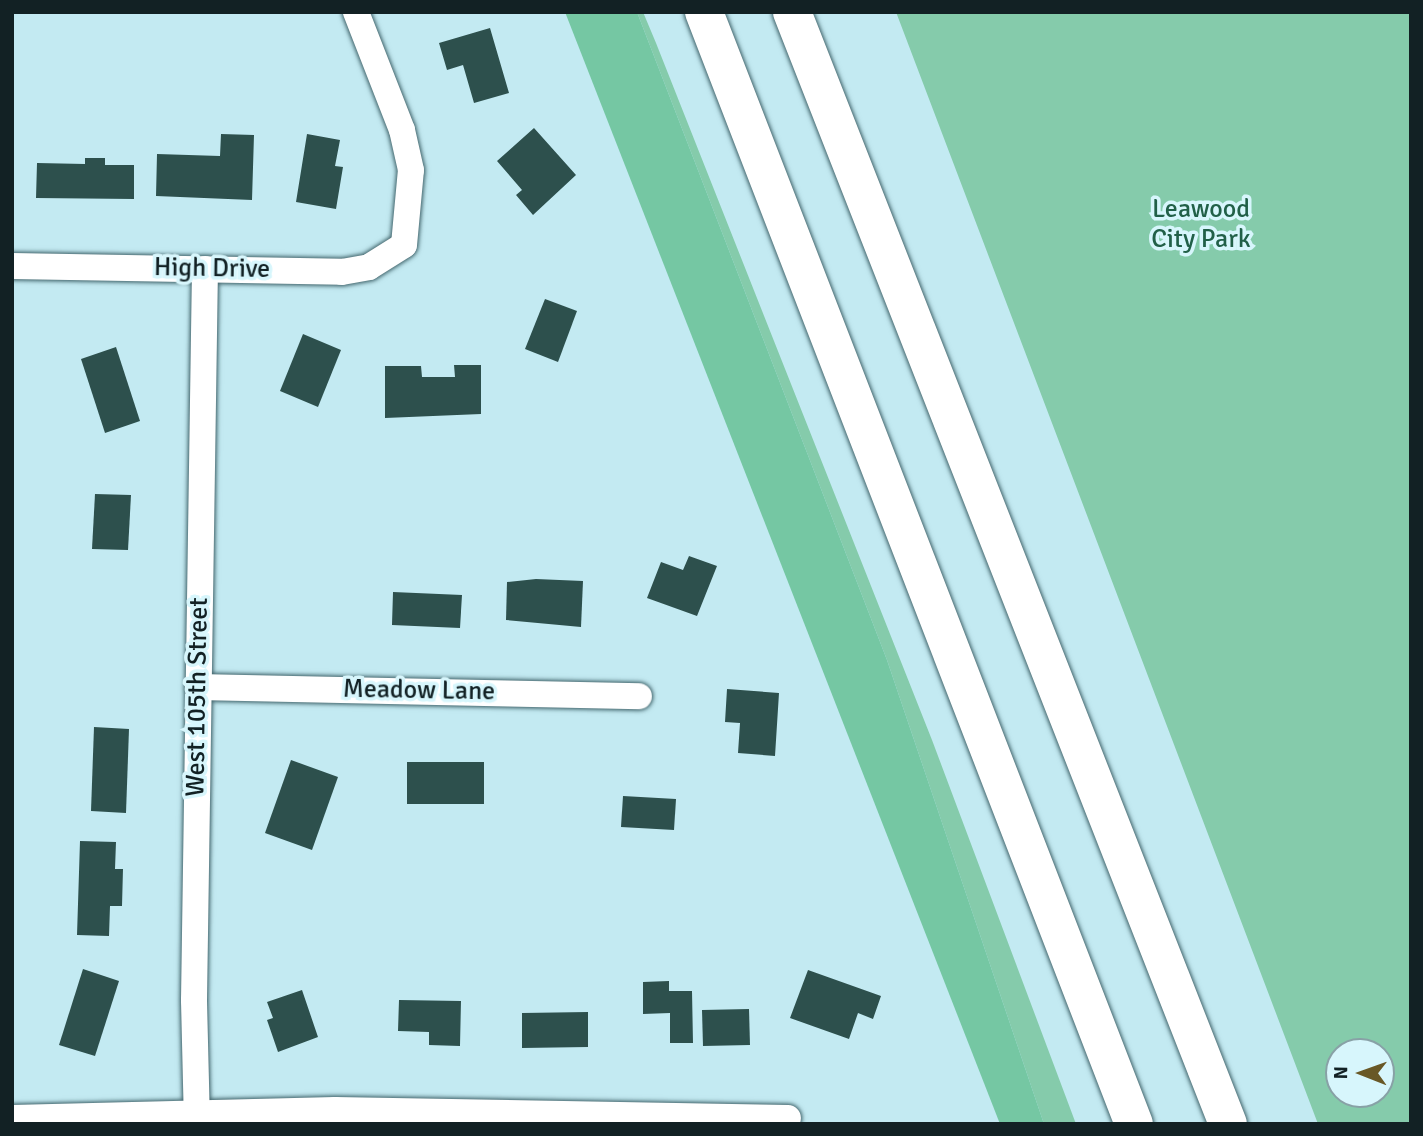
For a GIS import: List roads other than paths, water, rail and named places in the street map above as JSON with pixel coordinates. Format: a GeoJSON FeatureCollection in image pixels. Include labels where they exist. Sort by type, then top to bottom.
{"type":"FeatureCollection","features":[{"type":"Feature","properties":{"kind":"highway"},"geometry":{"type":"LineString","coordinates":[[704,12],[1134,1124]]}},
{"type":"Feature","properties":{"kind":"highway"},"geometry":{"type":"LineString","coordinates":[[792,12],[1228,1124]]}},
{"type":"Feature","properties":{"kind":"street","name":"High Drive"},"geometry":{"type":"LineString","coordinates":[[12,266],[342,272],[369,267],[404,245],[411,170],[401,130],[356,12]]}},
{"type":"Feature","properties":{"kind":"street","name":"West 105th Street"},"geometry":{"type":"LineString","coordinates":[[196,1117],[198,687],[205,270]]}},
{"type":"Feature","properties":{"kind":"street","name":"Meadow Lane"},"geometry":{"type":"LineString","coordinates":[[198,687],[639,696]]}},
{"type":"Feature","properties":{"kind":"street"},"geometry":{"type":"LineString","coordinates":[[12,1118],[788,1118]]}},
{"type":"Feature","properties":{"kind":"park label","name":"Leawood City Park"},"geometry":{"type":"Point","coordinates":[1201,225]}}]}
